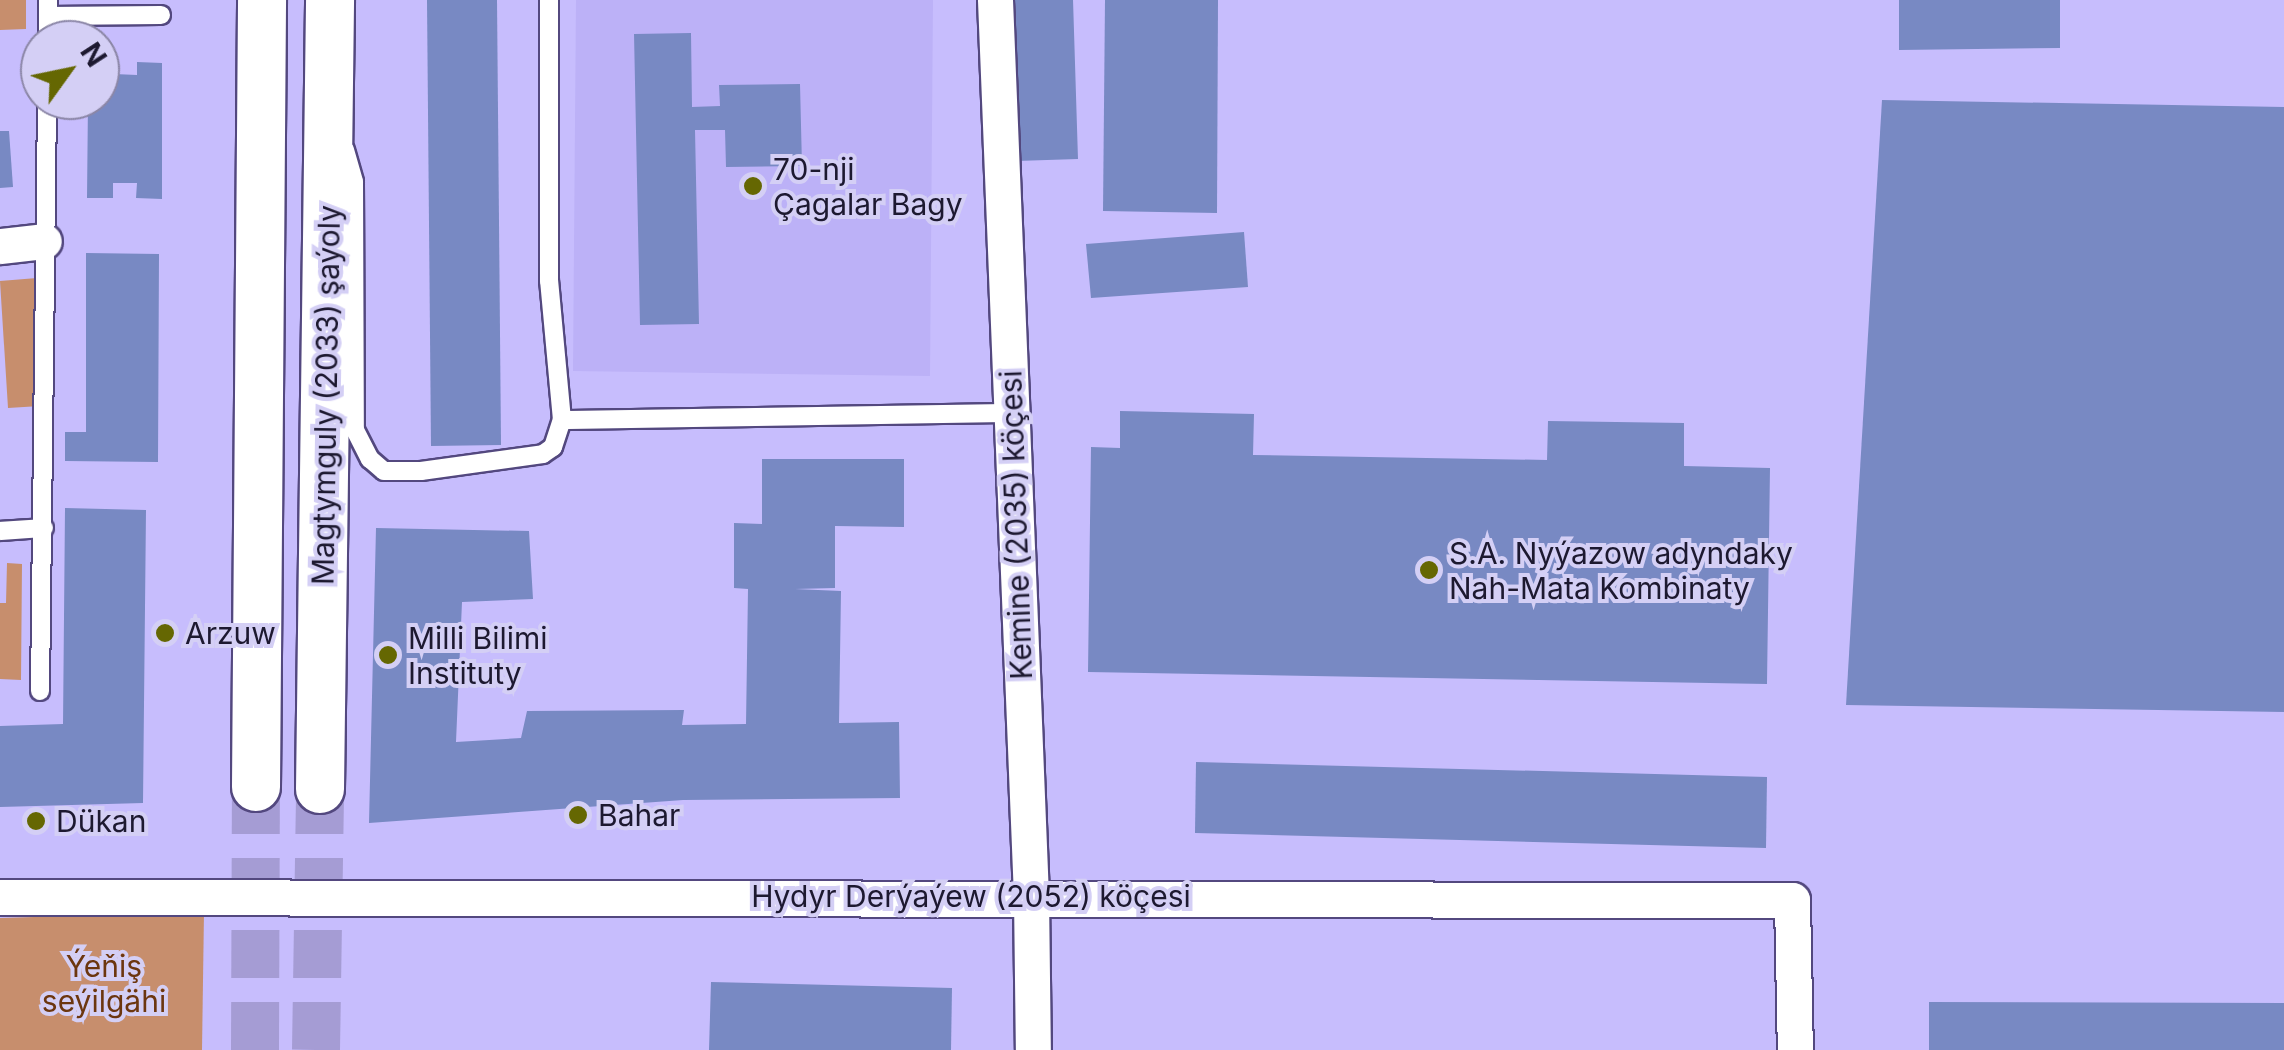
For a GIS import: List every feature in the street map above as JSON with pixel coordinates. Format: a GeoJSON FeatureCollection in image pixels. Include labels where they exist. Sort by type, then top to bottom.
{"type":"FeatureCollection","features":[{"type":"Feature","properties":{"kind":"main road"},"geometry":{"type":"LineString","coordinates":[[256,787],[262,0]]}},
{"type":"Feature","properties":{"kind":"main road","name":"Magtymguly (2033) şaýoly"},"geometry":{"type":"LineString","coordinates":[[320,790],[330,0]]}},
{"type":"Feature","properties":{"kind":"street","name":"Kemine (2035) köçesi"},"geometry":{"type":"LineString","coordinates":[[995,0],[1031,896],[1033,1050]]}},
{"type":"Feature","properties":{"kind":"street"},"geometry":{"type":"LineString","coordinates":[[0,246],[44,241]]}},
{"type":"Feature","properties":{"kind":"street","name":"Hydyr Derýaýew (2052) köçesi"},"geometry":{"type":"LineString","coordinates":[[0,897],[1792,900],[1796,1050]]}},
{"type":"Feature","properties":{"kind":"lane"},"geometry":{"type":"LineString","coordinates":[[330,135],[350,157],[354,182],[355,430],[370,459],[384,471],[422,471],[543,454],[553,448],[562,420],[549,281],[549,0]]}},
{"type":"Feature","properties":{"kind":"lane"},"geometry":{"type":"LineString","coordinates":[[48,8],[162,16]]}},
{"type":"Feature","properties":{"kind":"lane"},"geometry":{"type":"LineString","coordinates":[[40,691],[47,120]]}},
{"type":"Feature","properties":{"kind":"lane"},"geometry":{"type":"LineString","coordinates":[[562,420],[1012,413]]}},
{"type":"Feature","properties":{"kind":"lane"},"geometry":{"type":"LineString","coordinates":[[0,531],[44,528]]}},
{"type":"Feature","properties":{"kind":"shaded area","name":"70-nji Çagalar Bagy"},"geometry":{"type":"Polygon","coordinates":[[[576,0],[933,0],[930,376],[573,371],[576,0]]]}},
{"type":"Feature","properties":{"kind":"green space"},"geometry":{"type":"Polygon","coordinates":[[[0,0],[26,0],[26,20],[20,20],[20,29],[0,30],[0,0]]]}},
{"type":"Feature","properties":{"kind":"green space"},"geometry":{"type":"Polygon","coordinates":[[[37,278],[40,406],[8,408],[0,281],[37,278]]]}},
{"type":"Feature","properties":{"kind":"green space"},"geometry":{"type":"Polygon","coordinates":[[[7,563],[22,564],[21,680],[0,679],[0,603],[6,603],[7,563]]]}},
{"type":"Feature","properties":{"kind":"green space","name":"Ýeňiş seýilgähi"},"geometry":{"type":"Polygon","coordinates":[[[204,912],[202,1050],[0,1050],[0,918],[204,912]]]}},
{"type":"Feature","properties":{"kind":"building"},"geometry":{"type":"Polygon","coordinates":[[[427,0],[497,0],[501,445],[431,446],[427,0]]]}},
{"type":"Feature","properties":{"kind":"building"},"geometry":{"type":"Polygon","coordinates":[[[1010,0],[1073,0],[1078,159],[1016,161],[1010,0]]]}},
{"type":"Feature","properties":{"kind":"building"},"geometry":{"type":"Polygon","coordinates":[[[1105,0],[1218,0],[1217,213],[1103,211],[1105,0]]]}},
{"type":"Feature","properties":{"kind":"building"},"geometry":{"type":"Polygon","coordinates":[[[1899,0],[2060,0],[2060,48],[1899,50],[1899,0]]]}},
{"type":"Feature","properties":{"kind":"building"},"geometry":{"type":"Polygon","coordinates":[[[691,33],[692,107],[720,106],[719,85],[800,84],[802,166],[726,167],[725,130],[695,130],[699,324],[640,325],[634,34],[691,33]]]}},
{"type":"Feature","properties":{"kind":"building"},"geometry":{"type":"Polygon","coordinates":[[[137,62],[162,63],[162,199],[136,198],[137,183],[113,183],[113,198],[87,198],[88,120],[120,120],[120,74],[137,75],[137,62]]]}},
{"type":"Feature","properties":{"kind":"building"},"geometry":{"type":"Polygon","coordinates":[[[1882,100],[2284,107],[2284,712],[1846,705],[1882,100]]]}},
{"type":"Feature","properties":{"kind":"building"},"geometry":{"type":"Polygon","coordinates":[[[0,131],[9,131],[13,187],[0,188],[0,131]]]}},
{"type":"Feature","properties":{"kind":"building"},"geometry":{"type":"Polygon","coordinates":[[[1244,232],[1248,287],[1091,298],[1086,244],[1244,232]]]}},
{"type":"Feature","properties":{"kind":"building"},"geometry":{"type":"Polygon","coordinates":[[[86,253],[159,254],[158,462],[65,461],[65,432],[86,432],[86,253]]]}},
{"type":"Feature","properties":{"kind":"building","name":"S.A. Nyýazow adyndaky Nah-Mata Kombinaty"},"geometry":{"type":"Polygon","coordinates":[[[1120,411],[1254,414],[1253,455],[1547,460],[1548,421],[1684,423],[1684,466],[1770,468],[1767,684],[1088,672],[1091,447],[1120,448],[1120,411]]]}},
{"type":"Feature","properties":{"kind":"building"},"geometry":{"type":"Polygon","coordinates":[[[762,459],[904,459],[904,527],[835,526],[835,588],[795,589],[841,591],[839,723],[899,722],[900,798],[683,800],[369,823],[376,528],[529,531],[533,599],[462,602],[456,742],[521,738],[527,711],[684,710],[682,725],[746,724],[748,589],[734,588],[734,523],[762,524],[762,459]]]}},
{"type":"Feature","properties":{"kind":"building"},"geometry":{"type":"Polygon","coordinates":[[[65,508],[146,510],[143,803],[0,807],[0,726],[63,724],[65,508]]]}},
{"type":"Feature","properties":{"kind":"building"},"geometry":{"type":"Polygon","coordinates":[[[1196,762],[1767,777],[1766,848],[1195,833],[1196,762]]]}},
{"type":"Feature","properties":{"kind":"building"},"geometry":{"type":"Polygon","coordinates":[[[711,982],[952,988],[951,1050],[709,1050],[711,982]]]}},
{"type":"Feature","properties":{"kind":"building"},"geometry":{"type":"Polygon","coordinates":[[[1929,1002],[2284,1003],[2284,1050],[1929,1050],[1929,1002]]]}},
{"type":"Feature","properties":{"kind":"tunnel"},"geometry":{"type":"LineString","coordinates":[[255,1050],[256,787]]}},
{"type":"Feature","properties":{"kind":"tunnel"},"geometry":{"type":"LineString","coordinates":[[316,1050],[320,789]]}},
{"type":"Feature","properties":{"kind":"place","name":"70-nji Çagalar Bagy"},"geometry":{"type":"Point","coordinates":[753,186]}},
{"type":"Feature","properties":{"kind":"place","name":"S.A. Nyýazow adyndaky Nah-Mata Kombinaty"},"geometry":{"type":"Point","coordinates":[1429,570]}},
{"type":"Feature","properties":{"kind":"place","name":"Arzuw"},"geometry":{"type":"Point","coordinates":[165,633]}},
{"type":"Feature","properties":{"kind":"place","name":"Milli Bilimi Instituty"},"geometry":{"type":"Point","coordinates":[388,655]}},
{"type":"Feature","properties":{"kind":"place","name":"Bahar"},"geometry":{"type":"Point","coordinates":[578,815]}},
{"type":"Feature","properties":{"kind":"place","name":"Dükan"},"geometry":{"type":"Point","coordinates":[36,821]}}]}
